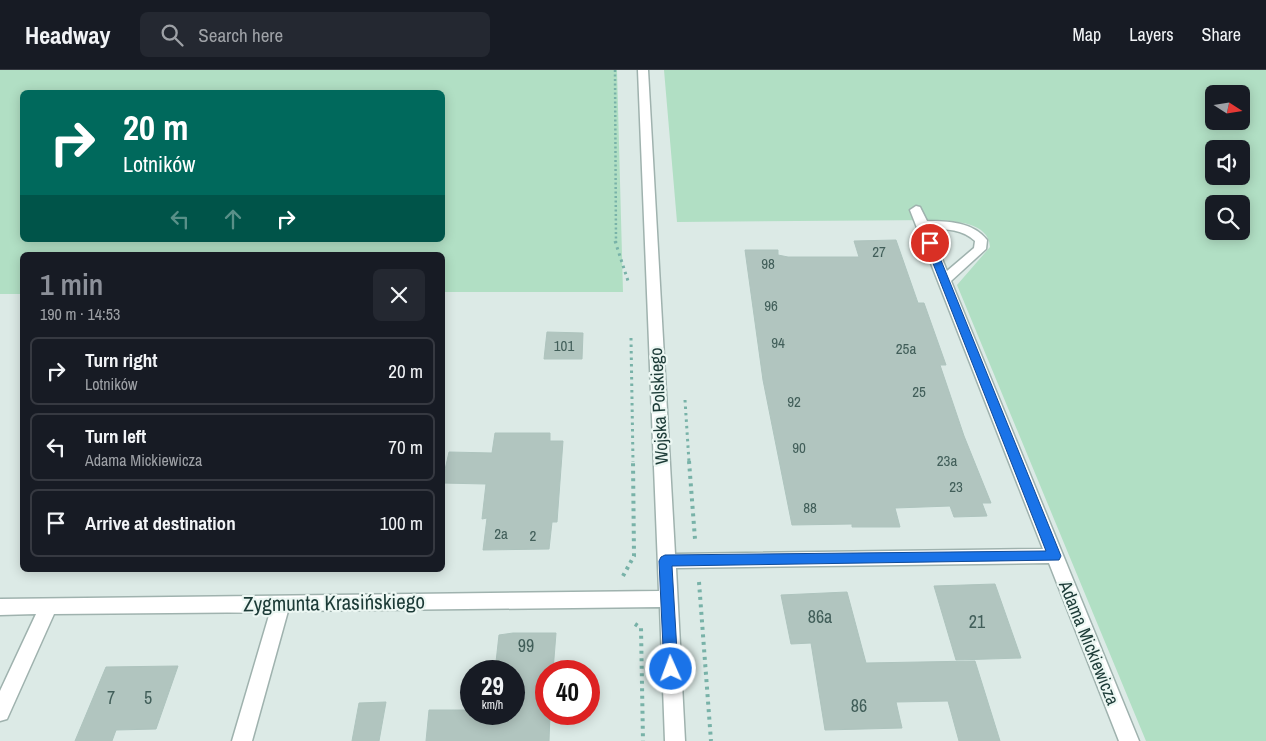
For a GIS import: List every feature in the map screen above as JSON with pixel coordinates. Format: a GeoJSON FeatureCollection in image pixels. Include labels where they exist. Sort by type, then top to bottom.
{"type":"FeatureCollection","features":[{"type":"Feature","properties":{"kind":"street","name":"Wojska Polskiego"},"geometry":{"type":"LineString","coordinates":[[643,70],[674,741]]}},
{"type":"Feature","properties":{"kind":"street","name":"Adama Mickiewicza"},"geometry":{"type":"LineString","coordinates":[[944,280],[980,249],[981,240],[971,231],[919,218],[1129,741]]}},
{"type":"Feature","properties":{"kind":"street"},"geometry":{"type":"LineString","coordinates":[[665,561],[1054,556]]}},
{"type":"Feature","properties":{"kind":"street","name":"Zygmunta Krasińskiego"},"geometry":{"type":"LineString","coordinates":[[0,607],[667,600]]}},
{"type":"Feature","properties":{"kind":"street"},"geometry":{"type":"LineString","coordinates":[[242,741],[281,604]]}},
{"type":"Feature","properties":{"kind":"street"},"geometry":{"type":"LineString","coordinates":[[0,712],[49,606]]}},
{"type":"Feature","properties":{"kind":"path"},"geometry":{"type":"LineString","coordinates":[[615,70],[614,238],[630,286]]}},
{"type":"Feature","properties":{"kind":"path"},"geometry":{"type":"LineString","coordinates":[[620,581],[634,556],[631,336]]}},
{"type":"Feature","properties":{"kind":"path"},"geometry":{"type":"LineString","coordinates":[[627,618],[641,628],[643,741]]}},
{"type":"Feature","properties":{"kind":"green space"},"geometry":{"type":"Polygon","coordinates":[[[0,70],[617,70],[623,292],[445,292],[445,252],[20,252],[20,294],[0,294],[0,70]]]}},
{"type":"Feature","properties":{"kind":"green space"},"geometry":{"type":"Polygon","coordinates":[[[664,70],[1266,70],[1266,741],[1146,741],[957,285],[990,247],[988,239],[984,232],[969,224],[935,220],[677,222],[664,70]]]}},
{"type":"Feature","properties":{"kind":"building"},"geometry":{"type":"Polygon","coordinates":[[[896,240],[918,303],[924,303],[946,365],[940,365],[964,436],[991,503],[982,503],[987,516],[954,517],[950,506],[895,508],[900,527],[852,527],[852,524],[792,525],[763,380],[745,250],[778,250],[778,255],[788,257],[859,257],[854,241],[896,240]]]}},
{"type":"Feature","properties":{"kind":"building"},"geometry":{"type":"Polygon","coordinates":[[[547,332],[583,333],[582,359],[544,359],[547,332]]]}},
{"type":"Feature","properties":{"kind":"building"},"geometry":{"type":"Polygon","coordinates":[[[495,433],[550,433],[550,441],[563,441],[557,522],[552,522],[549,549],[483,550],[487,518],[482,519],[486,484],[445,483],[445,470],[449,452],[492,453],[495,433]]]}},
{"type":"Feature","properties":{"kind":"building"},"geometry":{"type":"Polygon","coordinates":[[[995,584],[1021,658],[956,660],[934,586],[995,584]]]}},
{"type":"Feature","properties":{"kind":"building"},"geometry":{"type":"Polygon","coordinates":[[[847,592],[866,663],[975,661],[1000,741],[959,741],[948,701],[896,702],[902,728],[825,730],[811,643],[791,644],[781,595],[847,592]]]}},
{"type":"Feature","properties":{"kind":"building"},"geometry":{"type":"Polygon","coordinates":[[[513,633],[556,633],[554,660],[535,660],[535,725],[550,725],[549,741],[426,741],[429,710],[460,710],[460,725],[525,725],[525,660],[496,660],[499,635],[513,633]]]}},
{"type":"Feature","properties":{"kind":"building"},"geometry":{"type":"Polygon","coordinates":[[[178,666],[156,729],[116,730],[112,741],[75,741],[106,667],[178,666]]]}},
{"type":"Feature","properties":{"kind":"building"},"geometry":{"type":"Polygon","coordinates":[[[386,702],[379,741],[352,741],[359,703],[386,702]]]}},
{"type":"Feature","properties":{"kind":"route"},"geometry":{"type":"LineString","coordinates":[[671,669],[665,561],[1054,556],[930,243]]}}]}
